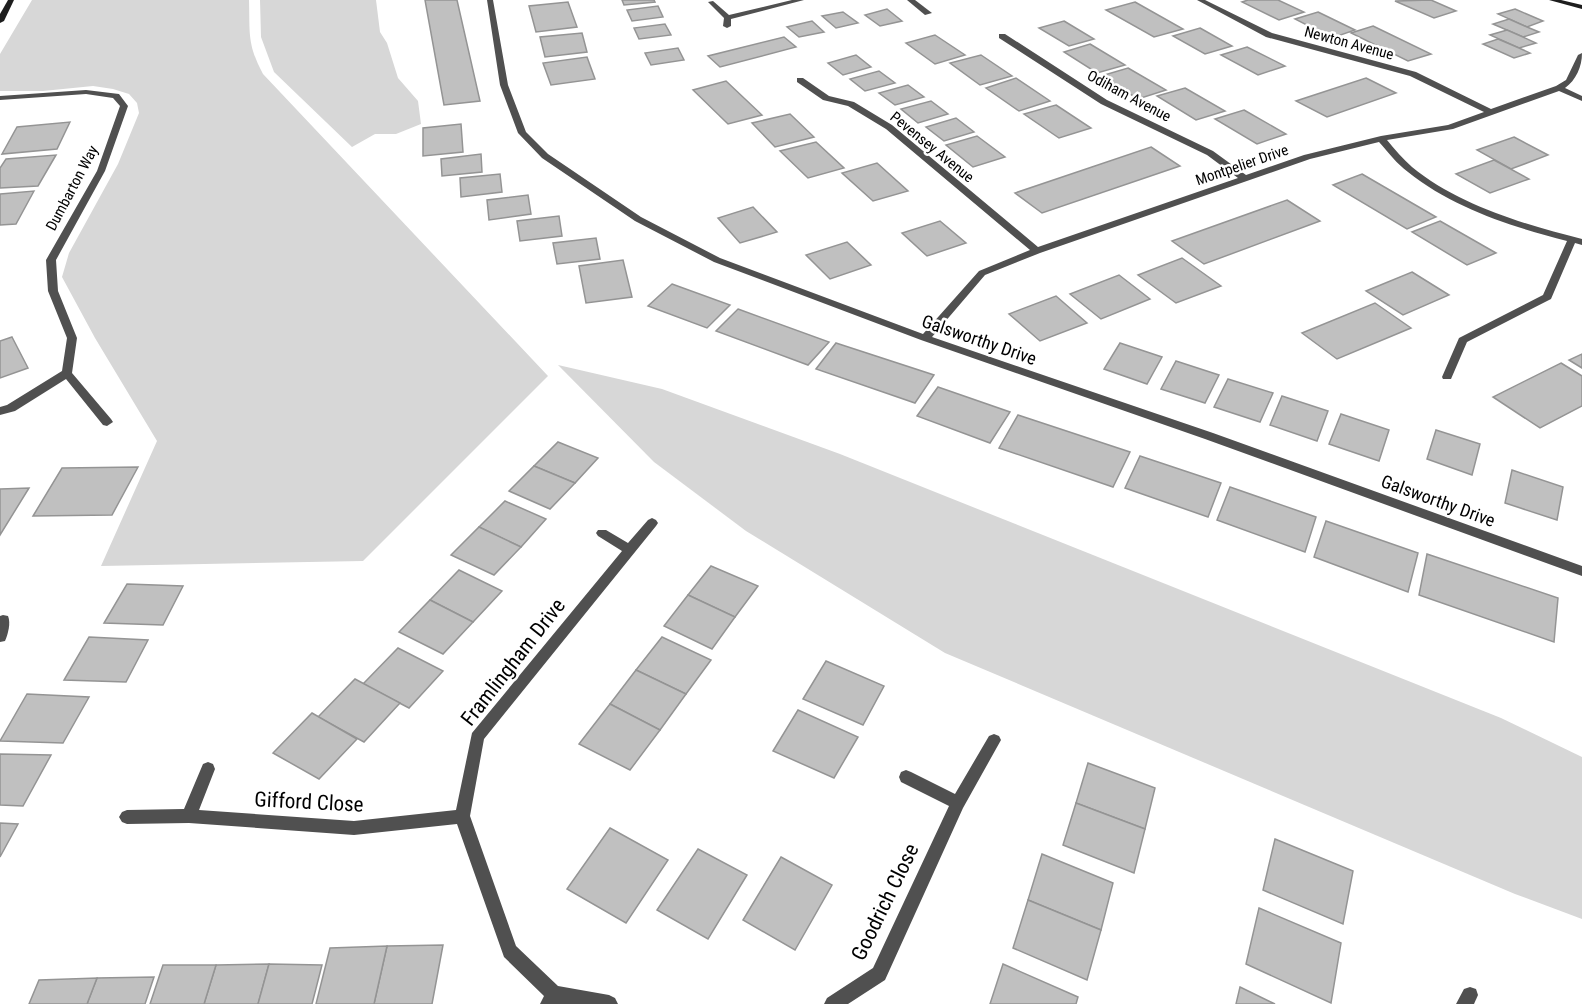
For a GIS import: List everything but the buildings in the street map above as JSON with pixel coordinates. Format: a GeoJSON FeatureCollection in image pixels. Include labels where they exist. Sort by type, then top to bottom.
{"type":"FeatureCollection","features":[{"type":"Feature","properties":{"kind":"street"},"geometry":{"type":"LineString","coordinates":[[0,21],[11,0]]}},
{"type":"Feature","properties":{"kind":"street","name":"Galsworthy Drive"},"geometry":{"type":"LineString","coordinates":[[490,0],[504,85],[522,133],[545,156],[638,219],[717,260],[925,338],[1209,436],[1582,571]]}},
{"type":"Feature","properties":{"kind":"street"},"geometry":{"type":"LineString","coordinates":[[711,2],[728,22],[801,0]]}},
{"type":"Feature","properties":{"kind":"street"},"geometry":{"type":"LineString","coordinates":[[910,0],[927,13]]}},
{"type":"Feature","properties":{"kind":"street","name":"Newton Avenue"},"geometry":{"type":"LineString","coordinates":[[1200,0],[1269,35],[1413,74],[1490,112]]}},
{"type":"Feature","properties":{"kind":"street"},"geometry":{"type":"LineString","coordinates":[[1552,0],[1582,7]]}},
{"type":"Feature","properties":{"kind":"street","name":"Odiham Avenue"},"geometry":{"type":"LineString","coordinates":[[1002,36],[1104,102],[1210,153],[1244,178]]}},
{"type":"Feature","properties":{"kind":"street"},"geometry":{"type":"LineString","coordinates":[[1582,55],[1569,81],[1559,88],[1582,99]]}},
{"type":"Feature","properties":{"kind":"street","name":"Pevensey Avenue"},"geometry":{"type":"LineString","coordinates":[[800,81],[826,98],[850,104],[889,127],[1037,251]]}},
{"type":"Feature","properties":{"kind":"street","name":"Montpelier Drive"},"geometry":{"type":"LineString","coordinates":[[925,338],[982,273],[1037,251],[1307,157],[1381,139],[1450,127],[1559,88]]}},
{"type":"Feature","properties":{"kind":"street","name":"Dumbarton Way"},"geometry":{"type":"LineString","coordinates":[[0,98],[86,92],[116,96],[124,106],[101,171],[51,260],[53,291],[72,338],[67,373]]}},
{"type":"Feature","properties":{"kind":"street"},"geometry":{"type":"LineString","coordinates":[[1381,139],[1412,171],[1463,202],[1500,219],[1577,241],[1547,297],[1463,340],[1447,377]]}},
{"type":"Feature","properties":{"kind":"street"},"geometry":{"type":"LineString","coordinates":[[0,411],[11,408],[67,373],[106,422]]}},
{"type":"Feature","properties":{"kind":"street","name":"Framlingham Drive"},"geometry":{"type":"LineString","coordinates":[[462,816],[477,737],[652,523]]}},
{"type":"Feature","properties":{"kind":"street"},"geometry":{"type":"LineString","coordinates":[[602,533],[630,550]]}},
{"type":"Feature","properties":{"kind":"street"},"geometry":{"type":"LineString","coordinates":[[0,637],[3,620]]}},
{"type":"Feature","properties":{"kind":"street","name":"Goodrich Close"},"geometry":{"type":"LineString","coordinates":[[833,1004],[879,974],[958,803],[994,740]]}},
{"type":"Feature","properties":{"kind":"street"},"geometry":{"type":"LineString","coordinates":[[189,816],[208,769]]}},
{"type":"Feature","properties":{"kind":"street"},"geometry":{"type":"LineString","coordinates":[[906,777],[958,803]]}},
{"type":"Feature","properties":{"kind":"street","name":"Gifford Close"},"geometry":{"type":"LineString","coordinates":[[127,816],[189,816],[354,828],[462,816]]}},
{"type":"Feature","properties":{"kind":"street"},"geometry":{"type":"LineString","coordinates":[[462,816],[510,951],[551,999],[609,1004]]}},
{"type":"Feature","properties":{"kind":"shaded area"},"geometry":{"type":"Polygon","coordinates":[[[32,0],[249,0],[252,46],[263,74],[548,376],[363,561],[101,566],[157,441],[95,338],[62,277],[69,253],[118,164],[139,113],[137,103],[129,94],[113,89],[93,86],[43,91],[0,91],[0,54],[32,0]]]}},
{"type":"Feature","properties":{"kind":"shaded area"},"geometry":{"type":"Polygon","coordinates":[[[260,0],[376,0],[380,32],[387,43],[398,78],[418,101],[421,124],[396,134],[375,134],[352,147],[274,72],[261,37],[260,0]]]}},
{"type":"Feature","properties":{"kind":"shaded area"},"geometry":{"type":"Polygon","coordinates":[[[558,365],[662,389],[840,454],[1501,718],[1582,757],[1582,919],[1515,894],[945,653],[746,531],[654,462],[558,365]]]}}]}
